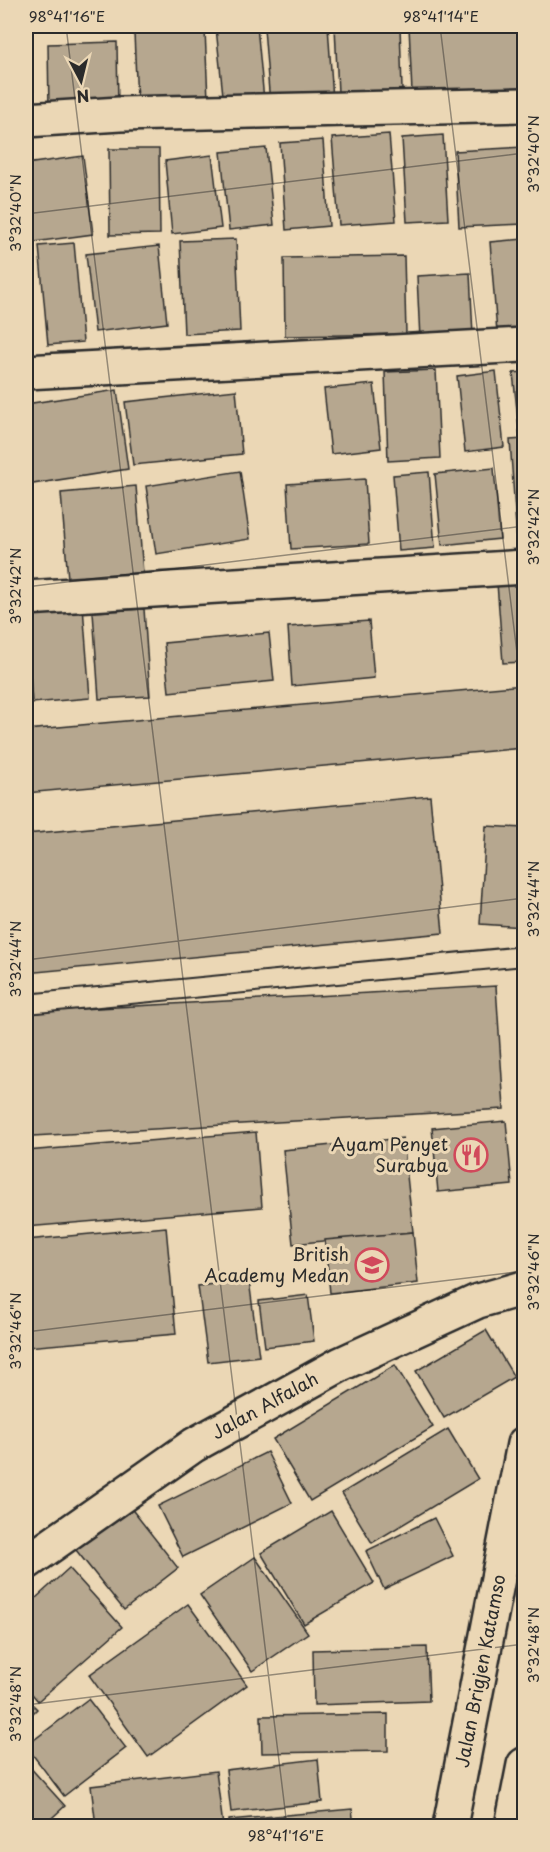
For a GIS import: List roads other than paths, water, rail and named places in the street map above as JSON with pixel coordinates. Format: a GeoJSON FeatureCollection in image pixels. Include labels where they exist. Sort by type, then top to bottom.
{"type":"FeatureCollection","features":[{"type":"Feature","properties":{"kind":"street"},"geometry":{"type":"LineString","coordinates":[[26,120],[120,114],[525,105]]}},
{"type":"Feature","properties":{"kind":"street"},"geometry":{"type":"LineString","coordinates":[[26,372],[525,345]]}},
{"type":"Feature","properties":{"kind":"street"},"geometry":{"type":"LineString","coordinates":[[26,598],[525,567]]}},
{"type":"Feature","properties":{"kind":"street","name":"Jalan Alfalah"},"geometry":{"type":"LineString","coordinates":[[26,1563],[194,1445],[341,1364],[478,1301],[525,1288]]}},
{"type":"Feature","properties":{"kind":"street","name":"Jalan Brigjen Katamso"},"geometry":{"type":"LineString","coordinates":[[450,1827],[525,1444]]}},
{"type":"Feature","properties":{"kind":"street"},"geometry":{"type":"LineString","coordinates":[[513,1826],[525,1765]]}},
{"type":"Feature","properties":{"kind":"lane"},"geometry":{"type":"LineString","coordinates":[[26,1004],[525,956]]}},
{"type":"Feature","properties":{"kind":"place","name":"Ayam Penyet Surabya"},"geometry":{"type":"Point","coordinates":[471,1155]}},
{"type":"Feature","properties":{"kind":"place","name":"British Academy Medan"},"geometry":{"type":"Point","coordinates":[372,1265]}}]}
